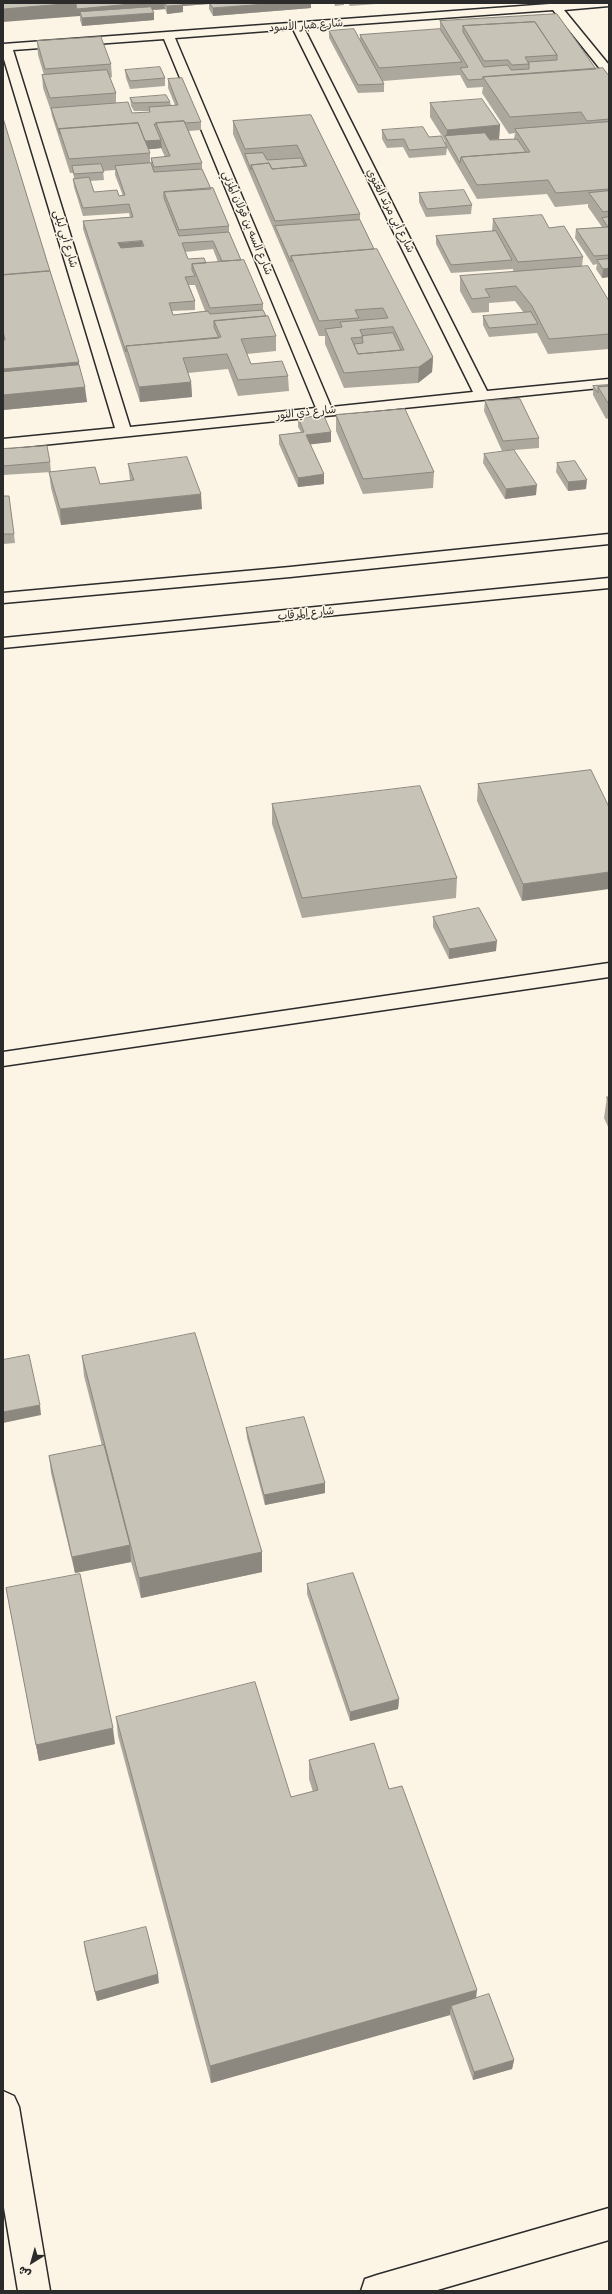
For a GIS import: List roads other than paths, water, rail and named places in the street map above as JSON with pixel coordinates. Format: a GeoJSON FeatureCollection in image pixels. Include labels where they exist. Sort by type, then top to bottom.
{"type":"FeatureCollection","features":[{"type":"Feature","properties":{"kind":"street","name":"شارع هبار الأسود"},"geometry":{"type":"LineString","coordinates":[[4,47],[415,19],[609,3]]}},
{"type":"Feature","properties":{"kind":"street"},"geometry":{"type":"LineString","coordinates":[[407,8],[415,19]]}},
{"type":"Feature","properties":{"kind":"street"},"geometry":{"type":"LineString","coordinates":[[557,8],[609,73]]}},
{"type":"Feature","properties":{"kind":"street","name":"شارع أبي مرثد الغنوي"},"geometry":{"type":"LineString","coordinates":[[298,27],[482,396]]}},
{"type":"Feature","properties":{"kind":"street","name":"شارع السه بن فولان المزني"},"geometry":{"type":"LineString","coordinates":[[168,35],[325,411]]}},
{"type":"Feature","properties":{"kind":"street","name":"شارع أبي ليلى"},"geometry":{"type":"LineString","coordinates":[[4,47],[124,432]]}},
{"type":"Feature","properties":{"kind":"street","name":"شارع ذي النور"},"geometry":{"type":"LineString","coordinates":[[3,444],[609,383]]}},
{"type":"Feature","properties":{"kind":"street"},"geometry":{"type":"LineString","coordinates":[[3,598],[290,572],[609,539]]}},
{"type":"Feature","properties":{"kind":"street","name":"شارع المرقاب"},"geometry":{"type":"LineString","coordinates":[[3,643],[609,583]]}},
{"type":"Feature","properties":{"kind":"street"},"geometry":{"type":"LineString","coordinates":[[3,1059],[609,970]]}},
{"type":"Feature","properties":{"kind":"street"},"geometry":{"type":"LineString","coordinates":[[3,2107],[34,2291]]}},
{"type":"Feature","properties":{"kind":"street"},"geometry":{"type":"LineString","coordinates":[[377,2291],[609,2224]]}}]}
